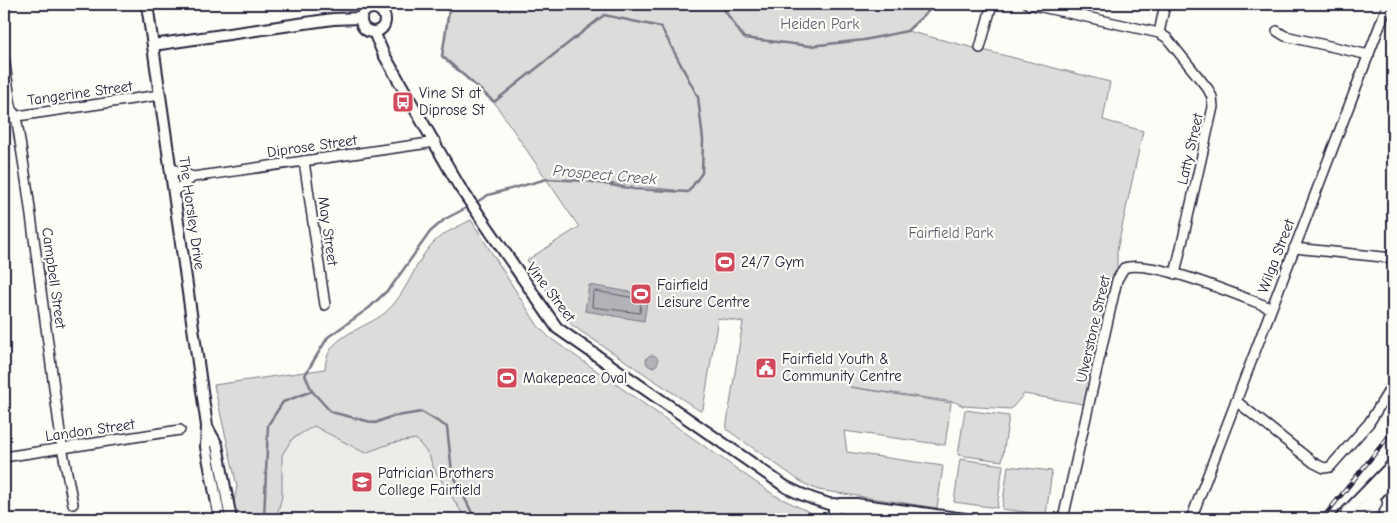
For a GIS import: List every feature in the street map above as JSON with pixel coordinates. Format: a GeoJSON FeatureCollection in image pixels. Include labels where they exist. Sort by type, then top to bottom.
{"type":"FeatureCollection","features":[{"type":"Feature","properties":{"kind":"main road","name":"The Horsley Drive"},"geometry":{"type":"LineString","coordinates":[[147,4],[207,426],[206,448],[220,519]]}},
{"type":"Feature","properties":{"kind":"main road"},"geometry":{"type":"LineString","coordinates":[[376,6],[382,12],[385,19],[381,29],[374,32],[364,28],[362,18],[365,11],[376,6]]}},
{"type":"Feature","properties":{"kind":"main road"},"geometry":{"type":"LineString","coordinates":[[153,45],[333,19],[362,18]]}},
{"type":"Feature","properties":{"kind":"main road","name":"Vine Street"},"geometry":{"type":"LineString","coordinates":[[374,32],[459,186],[549,317],[565,335],[786,487],[815,500],[834,504]]}},
{"type":"Feature","properties":{"kind":"main road","name":"The Horsley Drive"},"geometry":{"type":"LineString","coordinates":[[207,426],[217,445],[231,519]]}},
{"type":"Feature","properties":{"kind":"main road"},"geometry":{"type":"LineString","coordinates":[[1340,519],[1393,464]]}},
{"type":"Feature","properties":{"kind":"main road"},"geometry":{"type":"LineString","coordinates":[[1354,519],[1393,477]]}},
{"type":"Feature","properties":{"kind":"main road"},"geometry":{"type":"LineString","coordinates":[[834,504],[834,519]]}},
{"type":"Feature","properties":{"kind":"main road"},"geometry":{"type":"LineString","coordinates":[[834,504],[854,512],[906,519]]}},
{"type":"Feature","properties":{"kind":"main road"},"geometry":{"type":"LineString","coordinates":[[834,504],[856,504],[964,519]]}},
{"type":"Feature","properties":{"kind":"street"},"geometry":{"type":"LineString","coordinates":[[980,48],[992,4]]}},
{"type":"Feature","properties":{"kind":"street"},"geometry":{"type":"LineString","coordinates":[[1028,4],[1159,33],[1165,4]]}},
{"type":"Feature","properties":{"kind":"street","name":"Wilga Street"},"geometry":{"type":"LineString","coordinates":[[1191,519],[1388,4]]}},
{"type":"Feature","properties":{"kind":"street"},"geometry":{"type":"LineString","coordinates":[[1277,31],[1285,36],[1369,55]]}},
{"type":"Feature","properties":{"kind":"street","name":"Latty Street"},"geometry":{"type":"LineString","coordinates":[[1159,33],[1167,38],[1208,89],[1212,97],[1213,107],[1175,274]]}},
{"type":"Feature","properties":{"kind":"street","name":"Campbell Street"},"geometry":{"type":"LineString","coordinates":[[4,57],[10,106],[15,116],[28,186],[62,447],[73,504]]}},
{"type":"Feature","properties":{"kind":"street","name":"Tangerine Street"},"geometry":{"type":"LineString","coordinates":[[4,118],[160,95]]}},
{"type":"Feature","properties":{"kind":"street","name":"Diprose Street"},"geometry":{"type":"LineString","coordinates":[[174,192],[193,178],[436,142]]}},
{"type":"Feature","properties":{"kind":"street","name":"May Street"},"geometry":{"type":"LineString","coordinates":[[304,162],[325,304]]}},
{"type":"Feature","properties":{"kind":"street"},"geometry":{"type":"LineString","coordinates":[[170,168],[193,178]]}},
{"type":"Feature","properties":{"kind":"street"},"geometry":{"type":"LineString","coordinates":[[1294,248],[1393,258]]}},
{"type":"Feature","properties":{"kind":"street","name":"Ulverstone Street"},"geometry":{"type":"LineString","coordinates":[[1063,519],[1120,272],[1128,266],[1175,274],[1271,308]]}},
{"type":"Feature","properties":{"kind":"street"},"geometry":{"type":"LineString","coordinates":[[1236,401],[1314,463],[1324,468],[1330,467],[1339,459],[1369,423],[1393,384]]}},
{"type":"Feature","properties":{"kind":"street","name":"Landon Street"},"geometry":{"type":"LineString","coordinates":[[4,457],[180,430]]}},
{"type":"Feature","properties":{"kind":"street"},"geometry":{"type":"LineString","coordinates":[[1370,519],[1377,503]]}},
{"type":"Feature","properties":{"kind":"shaded area","name":"Patrician Brothers College Fairfield"},"geometry":{"type":"Polygon","coordinates":[[[314,426],[365,453],[392,443],[416,439],[429,455],[434,469],[466,519],[276,519],[282,496],[282,455],[292,439],[314,426]]]}},
{"type":"Feature","properties":{"kind":"green space"},"geometry":{"type":"Polygon","coordinates":[[[454,4],[936,4],[907,31],[1110,82],[1103,120],[1143,131],[1117,250],[1117,280],[1089,405],[1024,394],[1011,409],[963,406],[955,402],[850,387],[951,403],[945,445],[844,431],[847,452],[943,466],[937,508],[818,490],[803,483],[726,429],[743,322],[718,318],[703,409],[700,411],[573,326],[562,315],[527,260],[579,227],[494,102],[442,56],[449,10],[454,4]],[[598,182],[634,189],[675,190],[598,182]]]}},
{"type":"Feature","properties":{"kind":"green space"},"geometry":{"type":"Polygon","coordinates":[[[471,220],[538,326],[550,338],[774,495],[809,512],[818,519],[466,519],[434,469],[429,455],[416,439],[392,443],[365,453],[314,426],[292,439],[282,455],[282,496],[276,519],[231,519],[237,486],[214,385],[325,369],[327,357],[339,341],[347,334],[386,312],[394,304],[429,247],[449,231],[471,220]]]}},
{"type":"Feature","properties":{"kind":"green space"},"geometry":{"type":"Polygon","coordinates":[[[965,410],[1009,416],[1002,461],[958,455],[965,410]]]}},
{"type":"Feature","properties":{"kind":"green space"},"geometry":{"type":"Polygon","coordinates":[[[960,459],[1003,465],[997,508],[954,502],[960,459]]]}},
{"type":"Feature","properties":{"kind":"green space"},"geometry":{"type":"Polygon","coordinates":[[[1008,466],[1052,471],[1046,515],[1002,509],[1008,466]]]}},
{"type":"Feature","properties":{"kind":"water"},"geometry":{"type":"Polygon","coordinates":[[[589,285],[648,295],[644,321],[585,311],[589,285]]]}},
{"type":"Feature","properties":{"kind":"water"},"geometry":{"type":"Polygon","coordinates":[[[650,355],[654,355],[658,361],[654,367],[650,367],[646,363],[646,359],[650,355]]]}},
{"type":"Feature","properties":{"kind":"waterway","name":"Prospect Creek"},"geometry":{"type":"LineString","coordinates":[[454,4],[449,10],[442,56],[494,102],[604,15],[661,27],[698,97],[703,140],[702,173],[688,192],[634,189],[587,181],[547,179],[488,195],[475,203]]}},
{"type":"Feature","properties":{"kind":"waterway","name":"Prospect Creek"},"geometry":{"type":"LineString","coordinates":[[720,4],[744,38],[810,46],[864,40],[907,31],[936,4]]}},
{"type":"Feature","properties":{"kind":"waterway","name":"Prospect Creek"},"geometry":{"type":"LineString","coordinates":[[470,206],[445,219],[430,232],[391,287],[369,308],[328,337],[305,375],[312,391],[331,412],[375,423],[390,417],[422,412],[447,427],[452,472],[475,519]]}},
{"type":"Feature","properties":{"kind":"waterway"},"geometry":{"type":"LineString","coordinates":[[264,519],[268,425],[283,402],[312,391]]}},
{"type":"Feature","properties":{"kind":"railway"},"geometry":{"type":"LineString","coordinates":[[1322,519],[1393,431]]}},
{"type":"Feature","properties":{"kind":"place","name":"Vine St at Diprose St"},"geometry":{"type":"Point","coordinates":[403,102]}},
{"type":"Feature","properties":{"kind":"place","name":"24/7 Gym"},"geometry":{"type":"Point","coordinates":[725,262]}},
{"type":"Feature","properties":{"kind":"place","name":"Fairfield Leisure Centre"},"geometry":{"type":"Point","coordinates":[641,294]}},
{"type":"Feature","properties":{"kind":"place","name":"Fairfield Youth & Community Centre"},"geometry":{"type":"Point","coordinates":[766,368]}},
{"type":"Feature","properties":{"kind":"place","name":"Makepeace Oval"},"geometry":{"type":"Point","coordinates":[507,378]}},
{"type":"Feature","properties":{"kind":"place","name":"Patrician Brothers College Fairfield"},"geometry":{"type":"Point","coordinates":[362,482]}},
{"type":"Feature","properties":{"kind":"park label","name":"Heiden Park"},"geometry":{"type":"Point","coordinates":[820,24]}},
{"type":"Feature","properties":{"kind":"park label","name":"Fairfield Park"},"geometry":{"type":"Point","coordinates":[951,233]}}]}
